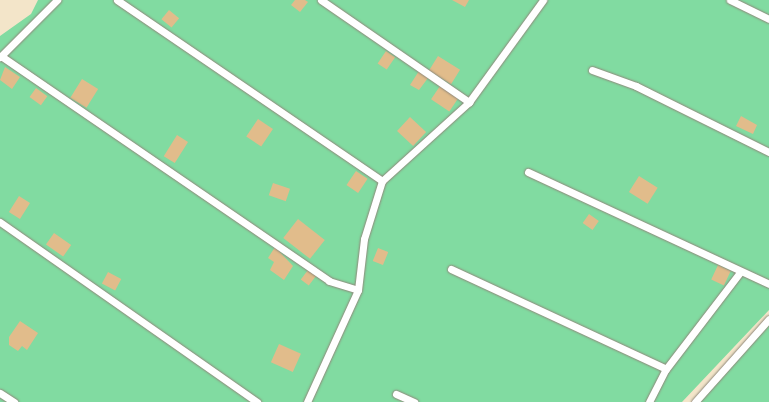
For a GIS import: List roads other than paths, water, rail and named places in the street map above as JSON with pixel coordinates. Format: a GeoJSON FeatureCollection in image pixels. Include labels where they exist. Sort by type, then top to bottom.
{"type":"FeatureCollection","features":[{"type":"Feature","properties":{"kind":"lane"},"geometry":{"type":"LineString","coordinates":[[57,0],[0,56],[329,281],[358,290]]}},
{"type":"Feature","properties":{"kind":"lane"},"geometry":{"type":"LineString","coordinates":[[117,0],[382,181]]}},
{"type":"Feature","properties":{"kind":"lane"},"geometry":{"type":"LineString","coordinates":[[321,0],[468,102]]}},
{"type":"Feature","properties":{"kind":"lane"},"geometry":{"type":"LineString","coordinates":[[307,402],[358,290],[364,239],[382,181],[468,102],[541,2],[533,0]]}},
{"type":"Feature","properties":{"kind":"lane"},"geometry":{"type":"LineString","coordinates":[[730,0],[769,19]]}},
{"type":"Feature","properties":{"kind":"lane"},"geometry":{"type":"LineString","coordinates":[[592,70],[636,86],[769,152]]}},
{"type":"Feature","properties":{"kind":"lane"},"geometry":{"type":"LineString","coordinates":[[528,172],[769,284]]}},
{"type":"Feature","properties":{"kind":"lane"},"geometry":{"type":"LineString","coordinates":[[0,222],[257,402]]}},
{"type":"Feature","properties":{"kind":"lane"},"geometry":{"type":"LineString","coordinates":[[451,269],[666,369]]}},
{"type":"Feature","properties":{"kind":"lane"},"geometry":{"type":"LineString","coordinates":[[649,402],[666,369],[741,271]]}},
{"type":"Feature","properties":{"kind":"lane"},"geometry":{"type":"LineString","coordinates":[[695,402],[769,319]]}},
{"type":"Feature","properties":{"kind":"lane"},"geometry":{"type":"LineString","coordinates":[[0,393],[14,402]]}},
{"type":"Feature","properties":{"kind":"lane"},"geometry":{"type":"LineString","coordinates":[[396,394],[414,402]]}}]}
